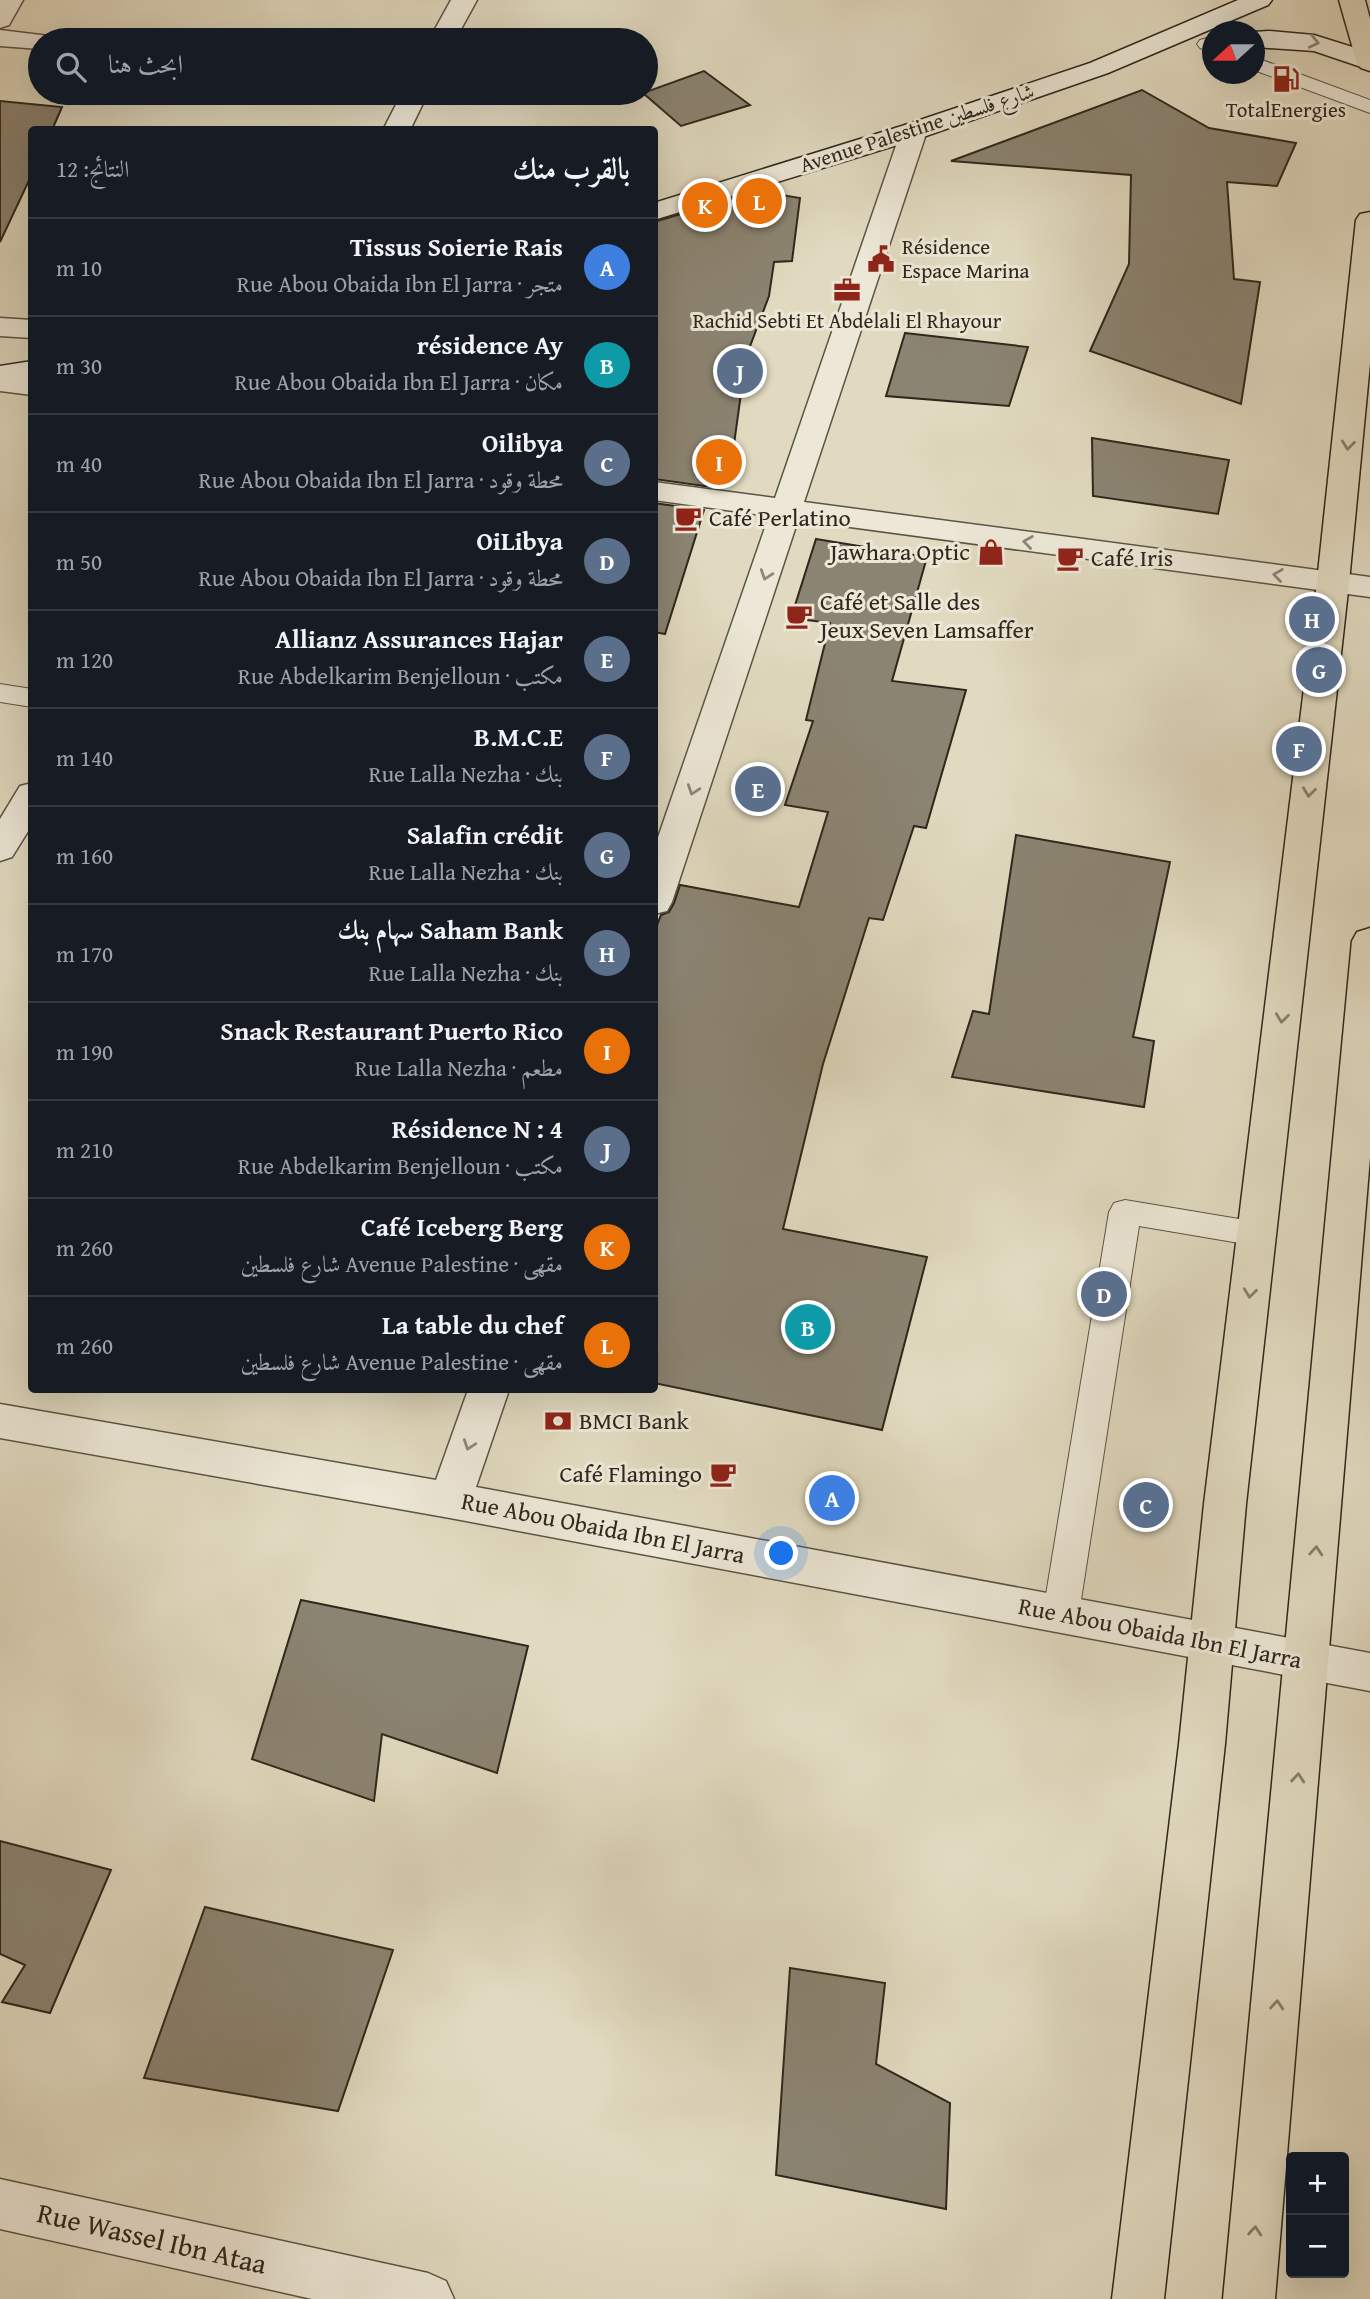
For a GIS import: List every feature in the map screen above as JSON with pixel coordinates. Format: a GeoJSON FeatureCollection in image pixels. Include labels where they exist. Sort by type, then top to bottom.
{"type":"FeatureCollection","features":[{"type":"Feature","properties":{"kind":"main road"},"geometry":{"type":"LineString","coordinates":[[1352,0],[1370,62]]}},
{"type":"Feature","properties":{"kind":"main road"},"geometry":{"type":"LineString","coordinates":[[1138,2299],[1257,1234],[1352,584],[1370,220]]}},
{"type":"Feature","properties":{"kind":"main road"},"geometry":{"type":"LineString","coordinates":[[1249,2299],[1308,1661],[1318,1518],[1370,941]]}},
{"type":"Feature","properties":{"kind":"street"},"geometry":{"type":"LineString","coordinates":[[0,20],[10,0]]}},
{"type":"Feature","properties":{"kind":"street"},"geometry":{"type":"LineString","coordinates":[[449,28],[464,0]]}},
{"type":"Feature","properties":{"kind":"street","name":"Avenue Palestine شارع فلسطين"},"geometry":{"type":"LineString","coordinates":[[658,211],[914,131],[1099,68],[1258,0]]}},
{"type":"Feature","properties":{"kind":"street"},"geometry":{"type":"LineString","coordinates":[[0,38],[28,40]]}},
{"type":"Feature","properties":{"kind":"street"},"geometry":{"type":"LineString","coordinates":[[1265,39],[1306,40],[1337,48],[1370,62]]}},
{"type":"Feature","properties":{"kind":"street","name":"Avenue Palestine شارع فلسطين"},"geometry":{"type":"LineString","coordinates":[[1099,68],[1202,47]]}},
{"type":"Feature","properties":{"kind":"street"},"geometry":{"type":"LineString","coordinates":[[398,126],[409,105]]}},
{"type":"Feature","properties":{"kind":"street"},"geometry":{"type":"LineString","coordinates":[[658,890],[914,131]]}},
{"type":"Feature","properties":{"kind":"street"},"geometry":{"type":"LineString","coordinates":[[0,327],[28,329]]}},
{"type":"Feature","properties":{"kind":"street"},"geometry":{"type":"LineString","coordinates":[[0,375],[28,371]]}},
{"type":"Feature","properties":{"kind":"street"},"geometry":{"type":"LineString","coordinates":[[0,382],[28,386]]}},
{"type":"Feature","properties":{"kind":"street"},"geometry":{"type":"LineString","coordinates":[[658,492],[1352,584]]}},
{"type":"Feature","properties":{"kind":"street"},"geometry":{"type":"LineString","coordinates":[[0,849],[28,801]]}},
{"type":"Feature","properties":{"kind":"street"},"geometry":{"type":"LineString","coordinates":[[450,1500],[487,1393]]}},
{"type":"Feature","properties":{"kind":"street","name":"Rue Abou Obaida Ibn El Jarra"},"geometry":{"type":"LineString","coordinates":[[0,1421],[450,1500],[1370,1672]]}},
{"type":"Feature","properties":{"kind":"street","name":"Rue Wassel Ibn Ataa"},"geometry":{"type":"LineString","coordinates":[[0,2204],[428,2299]]}},
{"type":"Feature","properties":{"kind":"lane"},"geometry":{"type":"LineString","coordinates":[[1265,67],[1370,107]]}},
{"type":"Feature","properties":{"kind":"lane"},"geometry":{"type":"LineString","coordinates":[[0,693],[28,697]]}},
{"type":"Feature","properties":{"kind":"lane"},"geometry":{"type":"LineString","coordinates":[[1061,1613],[1125,1212],[1257,1234]]}},
{"type":"Feature","properties":{"kind":"building"},"geometry":{"type":"Polygon","coordinates":[[[704,71],[750,105],[681,126],[657,105],[658,88],[704,71]]]}},
{"type":"Feature","properties":{"kind":"building"},"geometry":{"type":"Polygon","coordinates":[[[1142,90],[1209,128],[1296,143],[1277,186],[1227,182],[1234,279],[1260,282],[1241,404],[1090,351],[1129,264],[1131,175],[951,161],[1142,90]]]}},
{"type":"Feature","properties":{"kind":"building"},"geometry":{"type":"Polygon","coordinates":[[[0,101],[62,107],[54,126],[28,126],[28,182],[0,242],[0,101]]]}},
{"type":"Feature","properties":{"kind":"building"},"geometry":{"type":"Polygon","coordinates":[[[758,191],[800,198],[792,261],[774,262],[769,296],[746,357],[731,466],[718,464],[711,487],[658,480],[658,221],[758,191]]]}},
{"type":"Feature","properties":{"kind":"building"},"geometry":{"type":"Polygon","coordinates":[[[905,333],[1028,347],[1009,406],[886,396],[905,333]]]}},
{"type":"Feature","properties":{"kind":"building"},"geometry":{"type":"Polygon","coordinates":[[[1092,438],[1229,460],[1218,514],[1093,496],[1092,438]]]}},
{"type":"Feature","properties":{"kind":"building"},"geometry":{"type":"Polygon","coordinates":[[[658,504],[704,510],[665,634],[658,633],[658,504]]]}},
{"type":"Feature","properties":{"kind":"building"},"geometry":{"type":"Polygon","coordinates":[[[816,539],[927,557],[892,681],[966,690],[926,828],[914,826],[883,920],[869,918],[823,1064],[783,1229],[927,1257],[882,1430],[658,1384],[658,923],[661,915],[669,912],[680,885],[799,907],[828,812],[785,805],[813,721],[806,720],[830,623],[791,618],[816,539]]]}},
{"type":"Feature","properties":{"kind":"building"},"geometry":{"type":"Polygon","coordinates":[[[1016,835],[1170,862],[1133,1037],[1154,1041],[1144,1107],[952,1077],[973,1011],[989,1014],[1016,835]]]}},
{"type":"Feature","properties":{"kind":"building"},"geometry":{"type":"Polygon","coordinates":[[[301,1600],[528,1646],[497,1773],[382,1734],[374,1801],[252,1759],[301,1600]]]}},
{"type":"Feature","properties":{"kind":"building"},"geometry":{"type":"Polygon","coordinates":[[[0,1841],[111,1870],[50,2013],[2,2002],[25,1965],[0,1954],[0,1841]]]}},
{"type":"Feature","properties":{"kind":"building"},"geometry":{"type":"Polygon","coordinates":[[[205,1907],[393,1950],[338,2111],[144,2078],[205,1907]]]}},
{"type":"Feature","properties":{"kind":"building"},"geometry":{"type":"Polygon","coordinates":[[[790,1968],[885,1983],[876,2064],[950,2103],[946,2209],[776,2175],[790,1968]]]}},
{"type":"Feature","properties":{"kind":"place","name":"TotalEnergies"},"geometry":{"type":"Point","coordinates":[1286,79]}},
{"type":"Feature","properties":{"kind":"place","name":"La table du chef"},"geometry":{"type":"Point","coordinates":[759,201]}},
{"type":"Feature","properties":{"kind":"place","name":"Café Iceberg Berg"},"geometry":{"type":"Point","coordinates":[705,205]}},
{"type":"Feature","properties":{"kind":"place","name":"Résidence Espace Marina"},"geometry":{"type":"Point","coordinates":[881,259]}},
{"type":"Feature","properties":{"kind":"place","name":"Rachid Sebti Et Abdelali El Rhayour"},"geometry":{"type":"Point","coordinates":[847,290]}},
{"type":"Feature","properties":{"kind":"place","name":"Résidence N : 4"},"geometry":{"type":"Point","coordinates":[740,371]}},
{"type":"Feature","properties":{"kind":"place","name":"Snack Restaurant Puerto Rico"},"geometry":{"type":"Point","coordinates":[719,462]}},
{"type":"Feature","properties":{"kind":"place","name":"Café Perlatino"},"geometry":{"type":"Point","coordinates":[688,518]}},
{"type":"Feature","properties":{"kind":"place","name":"Jawhara Optic"},"geometry":{"type":"Point","coordinates":[991,552]}},
{"type":"Feature","properties":{"kind":"place","name":"Café Iris"},"geometry":{"type":"Point","coordinates":[1070,558]}},
{"type":"Feature","properties":{"kind":"place","name":"Café et Salle des Jeux Seven Lamsaffer"},"geometry":{"type":"Point","coordinates":[799,616]}},
{"type":"Feature","properties":{"kind":"place","name":"Saham Bank سهام بنك"},"geometry":{"type":"Point","coordinates":[1312,619]}},
{"type":"Feature","properties":{"kind":"place","name":"Salafin crédit"},"geometry":{"type":"Point","coordinates":[1319,670]}},
{"type":"Feature","properties":{"kind":"place","name":"B.M.C.E"},"geometry":{"type":"Point","coordinates":[1299,749]}},
{"type":"Feature","properties":{"kind":"place","name":"Allianz Assurances Hajar"},"geometry":{"type":"Point","coordinates":[758,789]}},
{"type":"Feature","properties":{"kind":"place","name":"OiLibya"},"geometry":{"type":"Point","coordinates":[1104,1294]}},
{"type":"Feature","properties":{"kind":"place","name":"résidence Ay"},"geometry":{"type":"Point","coordinates":[808,1327]}},
{"type":"Feature","properties":{"kind":"place","name":"BMCI Bank"},"geometry":{"type":"Point","coordinates":[558,1421]}},
{"type":"Feature","properties":{"kind":"place","name":"Café Flamingo"},"geometry":{"type":"Point","coordinates":[723,1474]}},
{"type":"Feature","properties":{"kind":"place","name":"Tissus Soierie Rais"},"geometry":{"type":"Point","coordinates":[832,1498]}},
{"type":"Feature","properties":{"kind":"place","name":"Oilibya"},"geometry":{"type":"Point","coordinates":[1146,1505]}}]}
